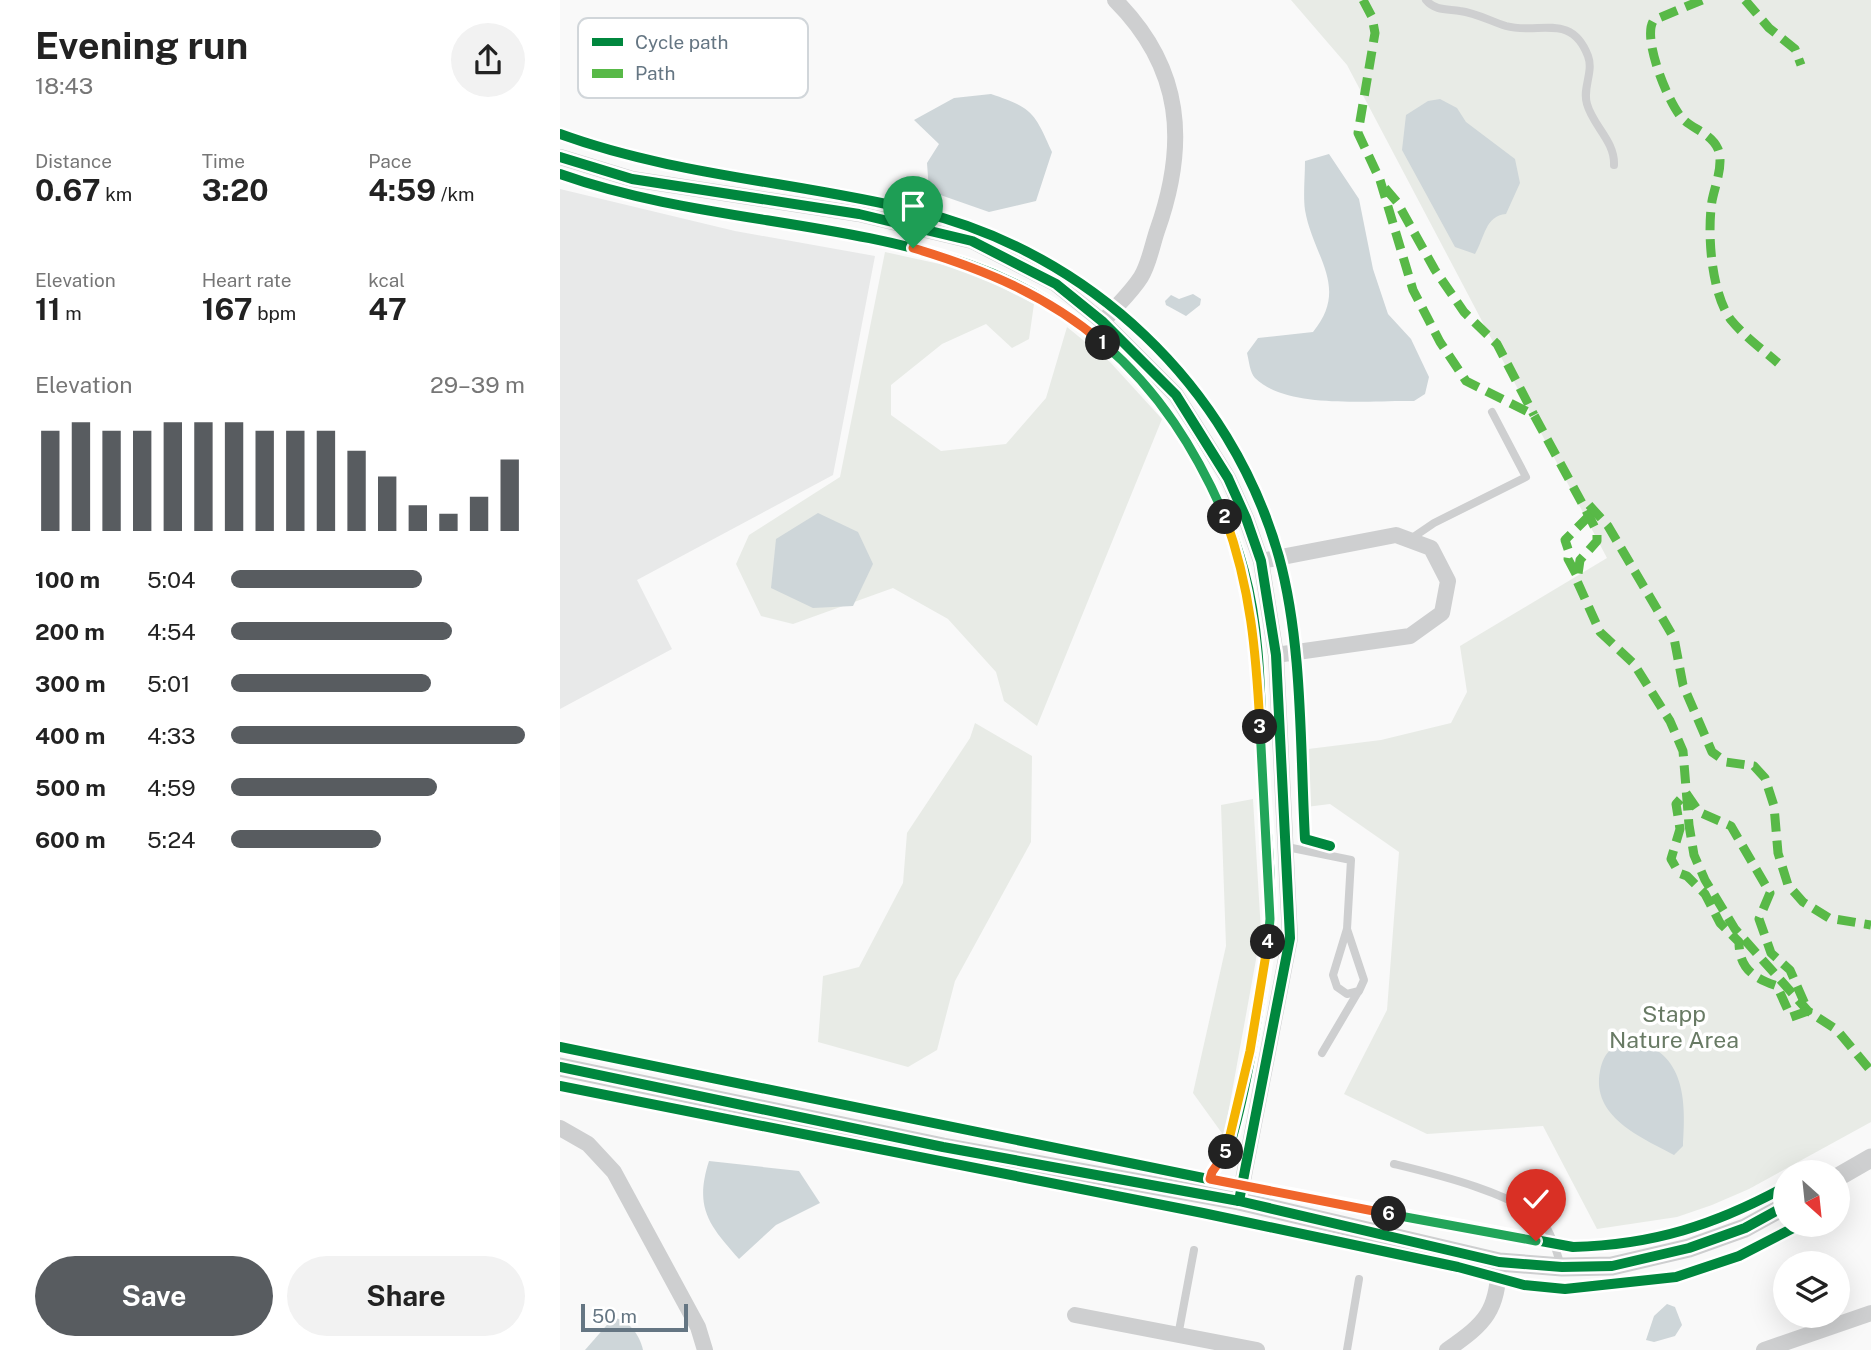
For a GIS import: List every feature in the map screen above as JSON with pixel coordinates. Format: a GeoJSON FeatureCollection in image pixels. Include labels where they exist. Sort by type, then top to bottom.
{"type":"FeatureCollection","features":[{"type":"Feature","properties":{"kind":"street"},"geometry":{"type":"LineString","coordinates":[[1103,322],[1142,276],[1169,197],[1178,137],[1168,85],[1138,23],[1115,0]]}},
{"type":"Feature","properties":{"kind":"street"},"geometry":{"type":"LineString","coordinates":[[560,157],[632,179],[859,215],[972,241],[1056,284],[1103,322],[1176,395],[1228,478],[1261,561],[1276,655],[1290,938],[1239,1201]]}},
{"type":"Feature","properties":{"kind":"street"},"geometry":{"type":"LineString","coordinates":[[1261,561],[1396,536],[1431,548],[1448,581],[1442,613],[1410,636],[1276,655]]}},
{"type":"Feature","properties":{"kind":"street"},"geometry":{"type":"LineString","coordinates":[[560,1067],[943,1147],[1239,1201],[1499,1262],[1562,1268],[1612,1266],[1689,1248],[1745,1228],[1773,1213]]}},
{"type":"Feature","properties":{"kind":"street"},"geometry":{"type":"LineString","coordinates":[[560,1128],[589,1144],[614,1172],[698,1327],[705,1350]]}},
{"type":"Feature","properties":{"kind":"street"},"geometry":{"type":"LineString","coordinates":[[1850,1170],[1871,1158]]}},
{"type":"Feature","properties":{"kind":"street"},"geometry":{"type":"LineString","coordinates":[[1447,1350],[1490,1314],[1498,1290],[1499,1262]]}},
{"type":"Feature","properties":{"kind":"street"},"geometry":{"type":"LineString","coordinates":[[1764,1350],[1871,1313]]}},
{"type":"Feature","properties":{"kind":"street"},"geometry":{"type":"LineString","coordinates":[[1075,1315],[1178,1336],[1198,1345],[1257,1350]]}},
{"type":"Feature","properties":{"kind":"lane"},"geometry":{"type":"LineString","coordinates":[[1426,0],[1440,9],[1461,11],[1507,26],[1561,26],[1570,32],[1588,57],[1585,97],[1594,122],[1611,146],[1614,165]]}},
{"type":"Feature","properties":{"kind":"lane"},"geometry":{"type":"LineString","coordinates":[[1409,540],[1434,523],[1526,477],[1492,412]]}},
{"type":"Feature","properties":{"kind":"lane"},"geometry":{"type":"LineString","coordinates":[[1287,846],[1351,860],[1347,929],[1334,981],[1336,987],[1347,994],[1359,991]]}},
{"type":"Feature","properties":{"kind":"lane"},"geometry":{"type":"LineString","coordinates":[[1322,1053],[1364,980],[1347,929]]}},
{"type":"Feature","properties":{"kind":"lane"},"geometry":{"type":"LineString","coordinates":[[1394,1164],[1467,1182],[1533,1214],[1544,1224],[1551,1236],[1562,1268]]}},
{"type":"Feature","properties":{"kind":"lane"},"geometry":{"type":"LineString","coordinates":[[1178,1336],[1194,1250]]}},
{"type":"Feature","properties":{"kind":"lane"},"geometry":{"type":"LineString","coordinates":[[1347,1350],[1359,1279]]}},
{"type":"Feature","properties":{"kind":"shaded area"},"geometry":{"type":"Polygon","coordinates":[[[991,94],[1016,103],[1030,113],[1041,128],[1052,152],[1036,201],[989,212],[929,191],[927,163],[939,144],[914,120],[954,98],[991,94]]]}},
{"type":"Feature","properties":{"kind":"shaded area"},"geometry":{"type":"Polygon","coordinates":[[[1440,99],[1457,108],[1466,122],[1515,159],[1520,183],[1506,214],[1494,219],[1486,228],[1475,254],[1455,247],[1402,150],[1406,115],[1428,101],[1440,99]]]}},
{"type":"Feature","properties":{"kind":"shaded area"},"geometry":{"type":"Polygon","coordinates":[[[1329,154],[1359,199],[1373,269],[1388,314],[1411,339],[1429,377],[1425,394],[1414,401],[1353,402],[1308,399],[1269,388],[1255,378],[1251,370],[1247,353],[1258,338],[1313,332],[1324,316],[1329,286],[1309,227],[1304,192],[1305,161],[1329,154]]]}},
{"type":"Feature","properties":{"kind":"shaded area"},"geometry":{"type":"Polygon","coordinates":[[[560,189],[735,231],[875,256],[833,475],[637,580],[672,649],[560,709],[560,189]]]}},
{"type":"Feature","properties":{"kind":"shaded area"},"geometry":{"type":"Polygon","coordinates":[[[1193,294],[1201,299],[1200,305],[1186,316],[1166,305],[1165,301],[1171,295],[1179,299],[1193,294]]]}},
{"type":"Feature","properties":{"kind":"shaded area"},"geometry":{"type":"Polygon","coordinates":[[[818,513],[858,532],[873,564],[853,606],[813,608],[771,588],[776,539],[818,513]]]}},
{"type":"Feature","properties":{"kind":"shaded area"},"geometry":{"type":"Polygon","coordinates":[[[1632,1040],[1650,1046],[1663,1055],[1673,1067],[1679,1081],[1684,1112],[1683,1146],[1674,1155],[1621,1124],[1603,1101],[1599,1087],[1604,1058],[1615,1047],[1632,1040]]]}},
{"type":"Feature","properties":{"kind":"shaded area"},"geometry":{"type":"Polygon","coordinates":[[[709,1161],[799,1171],[820,1203],[776,1225],[739,1259],[707,1215],[703,1191],[709,1161]]]}},
{"type":"Feature","properties":{"kind":"shaded area"},"geometry":{"type":"Polygon","coordinates":[[[1667,1304],[1675,1307],[1682,1325],[1675,1336],[1654,1342],[1646,1340],[1654,1316],[1667,1304]]]}},
{"type":"Feature","properties":{"kind":"shaded area"},"geometry":{"type":"Polygon","coordinates":[[[613,1318],[624,1321],[633,1329],[643,1350],[585,1350],[613,1318]]]}},
{"type":"Feature","properties":{"kind":"green space","name":"Stapp Nature Area"},"geometry":{"type":"Polygon","coordinates":[[[1291,0],[1871,0],[1871,1122],[1802,1160],[1773,1160],[1773,1176],[1712,1205],[1677,1217],[1597,1229],[1543,1126],[1427,1134],[1344,1094],[1387,1010],[1399,852],[1330,804],[1306,807],[1300,750],[1381,740],[1451,723],[1467,692],[1460,646],[1607,558],[1347,65],[1291,0]]]}},
{"type":"Feature","properties":{"kind":"green space"},"geometry":{"type":"Polygon","coordinates":[[[885,252],[967,270],[1034,304],[1029,339],[1012,348],[986,324],[942,344],[891,385],[891,415],[941,451],[1006,444],[1046,398],[1067,327],[1110,362],[1162,419],[1037,726],[1004,701],[996,672],[948,619],[893,588],[793,624],[761,616],[736,564],[749,535],[840,477],[885,252]]]}},
{"type":"Feature","properties":{"kind":"green space"},"geometry":{"type":"Polygon","coordinates":[[[975,723],[1032,756],[1031,842],[955,981],[937,1050],[908,1067],[818,1042],[823,976],[859,967],[903,883],[907,833],[970,738],[975,723]]]}},
{"type":"Feature","properties":{"kind":"green space"},"geometry":{"type":"Polygon","coordinates":[[[1253,799],[1261,932],[1224,1136],[1193,1093],[1226,946],[1221,805],[1253,799]]]}},
{"type":"Feature","properties":{"kind":"marked path"},"geometry":{"type":"LineString","coordinates":[[1363,0],[1372,17],[1375,33],[1358,133],[1380,180],[1413,290],[1440,342],[1466,381],[1534,415],[1597,532],[1597,541],[1580,560],[1577,581],[1600,632],[1634,664],[1670,721],[1683,751],[1694,855],[1705,880],[1735,929],[1808,1011],[1837,1030],[1871,1071]]}},
{"type":"Feature","properties":{"kind":"marked path"},"geometry":{"type":"LineString","coordinates":[[1702,0],[1654,20],[1651,28],[1653,54],[1676,110],[1686,122],[1711,139],[1720,155],[1710,229],[1715,279],[1724,308],[1742,332],[1778,363]]}},
{"type":"Feature","properties":{"kind":"marked path"},"geometry":{"type":"LineString","coordinates":[[1745,0],[1769,28],[1795,49],[1801,65]]}},
{"type":"Feature","properties":{"kind":"marked path"},"geometry":{"type":"LineString","coordinates":[[1385,188],[1397,202],[1435,270],[1464,312],[1497,344],[1534,415]]}},
{"type":"Feature","properties":{"kind":"marked path"},"geometry":{"type":"LineString","coordinates":[[1589,505],[1608,526],[1674,638],[1683,685],[1712,752],[1726,762],[1754,766],[1765,778],[1774,806],[1778,853],[1788,885],[1803,902],[1829,918],[1871,925]]}},
{"type":"Feature","properties":{"kind":"marked path"},"geometry":{"type":"LineString","coordinates":[[1576,574],[1568,559],[1565,540],[1589,516]]}},
{"type":"Feature","properties":{"kind":"marked path"},"geometry":{"type":"LineString","coordinates":[[1686,793],[1699,812],[1731,826],[1770,893],[1759,919],[1771,953],[1790,970],[1808,1011],[1791,1017],[1777,986],[1761,980],[1749,971],[1742,959],[1739,942],[1720,923],[1705,894],[1687,876],[1679,873],[1671,859],[1680,829],[1676,804],[1686,793]]}},
{"type":"Feature","properties":{"kind":"cycle path"},"geometry":{"type":"LineString","coordinates":[[560,134],[648,160],[872,201],[917,211],[980,231],[1039,258],[1094,293],[1144,335],[1189,383],[1226,437],[1257,495],[1279,557],[1292,626],[1299,697],[1305,839],[1330,846]]}},
{"type":"Feature","properties":{"kind":"cycle path"},"geometry":{"type":"LineString","coordinates":[[560,157],[632,179],[859,214],[972,241],[1056,284],[1103,322],[1176,395],[1228,478],[1246,518],[1261,561],[1276,655],[1290,938],[1239,1201]]}},
{"type":"Feature","properties":{"kind":"cycle path"},"geometry":{"type":"LineString","coordinates":[[560,174],[661,202],[868,238],[970,265],[1020,286],[1065,314],[1107,347],[1144,384],[1177,426],[1204,472],[1227,520],[1250,596],[1259,673],[1269,864],[1269,931],[1256,1024],[1231,1141],[1210,1179]]}},
{"type":"Feature","properties":{"kind":"cycle path"},"geometry":{"type":"LineString","coordinates":[[560,1047],[1218,1181],[1573,1247],[1630,1242],[1683,1231],[1734,1212],[1773,1193]]}},
{"type":"Feature","properties":{"kind":"cycle path"},"geometry":{"type":"LineString","coordinates":[[560,1067],[943,1147],[1239,1201],[1499,1262],[1562,1267],[1612,1266],[1689,1248],[1745,1228],[1773,1213]]}},
{"type":"Feature","properties":{"kind":"cycle path"},"geometry":{"type":"LineString","coordinates":[[560,1086],[1203,1213],[1458,1267],[1524,1285],[1565,1289],[1676,1277],[1739,1256],[1776,1237]]}},
{"type":"Feature","properties":{"kind":"route"},"geometry":{"type":"LineString","coordinates":[[913,248],[972,266],[1038,296],[1083,326],[1128,365],[1166,409],[1203,466],[1244,572],[1254,624],[1257,660],[1270,919],[1250,1051],[1230,1143],[1223,1160],[1212,1172],[1210,1179],[1536,1241]]}}]}
